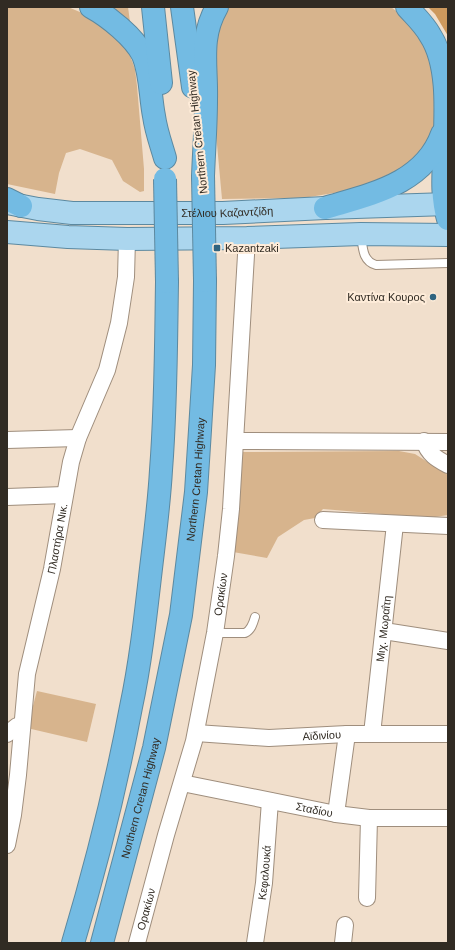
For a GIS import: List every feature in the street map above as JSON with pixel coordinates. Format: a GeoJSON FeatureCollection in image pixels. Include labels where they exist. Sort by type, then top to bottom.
{"type":"FeatureCollection","features":[{"type":"Feature","properties":{"kind":"highway"},"geometry":{"type":"LineString","coordinates":[[91,7],[128,36],[139,49],[143,57],[148,72],[154,116],[165,169]]}},
{"type":"Feature","properties":{"kind":"highway"},"geometry":{"type":"LineString","coordinates":[[73,943],[100,842],[132,705],[154,542],[161,470],[165,389],[167,282],[163,101],[157,32],[153,7]]}},
{"type":"Feature","properties":{"kind":"highway","name":"Northern Cretan Highway"},"geometry":{"type":"LineString","coordinates":[[102,943],[154,748],[181,615],[196,492],[204,365],[205,281],[203,176],[182,7]]}},
{"type":"Feature","properties":{"kind":"highway"},"geometry":{"type":"LineString","coordinates":[[203,176],[206,99],[204,47],[208,24],[217,7]]}},
{"type":"Feature","properties":{"kind":"highway"},"geometry":{"type":"LineString","coordinates":[[407,7],[418,18],[431,36],[440,58],[445,84],[443,183],[447,209]]}},
{"type":"Feature","properties":{"kind":"highway"},"geometry":{"type":"LineString","coordinates":[[421,7],[434,23],[441,36],[448,55]]}},
{"type":"Feature","properties":{"kind":"highway"},"geometry":{"type":"LineString","coordinates":[[325,208],[384,189],[415,172],[426,162],[436,148],[445,127]]}},
{"type":"Feature","properties":{"kind":"main road","name":"Στέλιου Καζαντζίδη"},"geometry":{"type":"LineString","coordinates":[[12,202],[38,209],[72,213],[224,213],[325,208],[447,209]]}},
{"type":"Feature","properties":{"kind":"main road"},"geometry":{"type":"LineString","coordinates":[[7,232],[68,237],[127,239],[247,238],[361,234],[448,235]]}},
{"type":"Feature","properties":{"kind":"street","name":"Ορακίων"},"geometry":{"type":"LineString","coordinates":[[138,943],[162,848],[196,733],[215,633],[230,530],[247,238]]}},
{"type":"Feature","properties":{"kind":"street","name":"Πλαστήρα Νικ."},"geometry":{"type":"LineString","coordinates":[[7,845],[19,769],[27,674],[52,569],[71,462],[78,438],[107,370],[118,329],[126,277],[127,239]]}},
{"type":"Feature","properties":{"kind":"street"},"geometry":{"type":"LineString","coordinates":[[7,440],[78,438]]}},
{"type":"Feature","properties":{"kind":"street"},"geometry":{"type":"LineString","coordinates":[[236,440],[448,442]]}},
{"type":"Feature","properties":{"kind":"street"},"geometry":{"type":"LineString","coordinates":[[424,441],[430,454],[448,465]]}},
{"type":"Feature","properties":{"kind":"street"},"geometry":{"type":"LineString","coordinates":[[7,496],[64,495]]}},
{"type":"Feature","properties":{"kind":"street"},"geometry":{"type":"LineString","coordinates":[[323,520],[448,526]]}},
{"type":"Feature","properties":{"kind":"street","name":"Μιχ. Μωραΐτη"},"geometry":{"type":"LineString","coordinates":[[372,734],[395,524]]}},
{"type":"Feature","properties":{"kind":"street"},"geometry":{"type":"LineString","coordinates":[[384,631],[448,641]]}},
{"type":"Feature","properties":{"kind":"street"},"geometry":{"type":"LineString","coordinates":[[7,734],[17,726],[22,725]]}},
{"type":"Feature","properties":{"kind":"street","name":"Αϊδινίου"},"geometry":{"type":"LineString","coordinates":[[196,733],[269,738],[347,734],[448,734]]}},
{"type":"Feature","properties":{"kind":"street"},"geometry":{"type":"LineString","coordinates":[[336,814],[347,734]]}},
{"type":"Feature","properties":{"kind":"street","name":"Σταδίου"},"geometry":{"type":"LineString","coordinates":[[182,783],[336,814],[369,818],[448,818]]}},
{"type":"Feature","properties":{"kind":"street","name":"Κεφαλουκά"},"geometry":{"type":"LineString","coordinates":[[255,943],[265,877],[270,801]]}},
{"type":"Feature","properties":{"kind":"street"},"geometry":{"type":"LineString","coordinates":[[367,898],[369,818]]}},
{"type":"Feature","properties":{"kind":"street"},"geometry":{"type":"LineString","coordinates":[[343,943],[345,925]]}},
{"type":"Feature","properties":{"kind":"lane"},"geometry":{"type":"LineString","coordinates":[[361,234],[366,260],[370,264],[448,263]]}},
{"type":"Feature","properties":{"kind":"lane"},"geometry":{"type":"LineString","coordinates":[[215,633],[245,634],[252,627],[256,617]]}},
{"type":"Feature","properties":{"kind":"shaded area"},"geometry":{"type":"Polygon","coordinates":[[[7,7],[68,7],[94,18],[128,50],[135,69],[137,86],[144,169],[144,191],[140,192],[123,181],[112,160],[80,149],[66,153],[59,173],[55,194],[7,184],[7,7]]]}},
{"type":"Feature","properties":{"kind":"shaded area"},"geometry":{"type":"Polygon","coordinates":[[[105,7],[128,7],[130,22],[105,7]]]}},
{"type":"Feature","properties":{"kind":"shaded area"},"geometry":{"type":"Polygon","coordinates":[[[229,7],[391,7],[405,18],[421,39],[432,63],[438,107],[434,130],[427,146],[404,167],[369,184],[340,192],[303,198],[222,199],[213,101],[214,41],[229,7]]]}},
{"type":"Feature","properties":{"kind":"shaded area"},"geometry":{"type":"Polygon","coordinates":[[[428,7],[448,7],[448,36],[435,14],[428,7]]]}},
{"type":"Feature","properties":{"kind":"shaded area"},"geometry":{"type":"Polygon","coordinates":[[[399,451],[415,454],[448,475],[448,515],[429,518],[323,509],[315,518],[304,520],[278,537],[267,558],[233,552],[241,452],[399,451]]]}},
{"type":"Feature","properties":{"kind":"shaded area"},"geometry":{"type":"Polygon","coordinates":[[[37,691],[96,704],[87,742],[27,728],[37,691]]]}},
{"type":"Feature","properties":{"kind":"place","name":"Kazantzaki"},"geometry":{"type":"Point","coordinates":[217,248]}},
{"type":"Feature","properties":{"kind":"place","name":"Καντίνα Κουρος"},"geometry":{"type":"Point","coordinates":[433,297]}}]}
